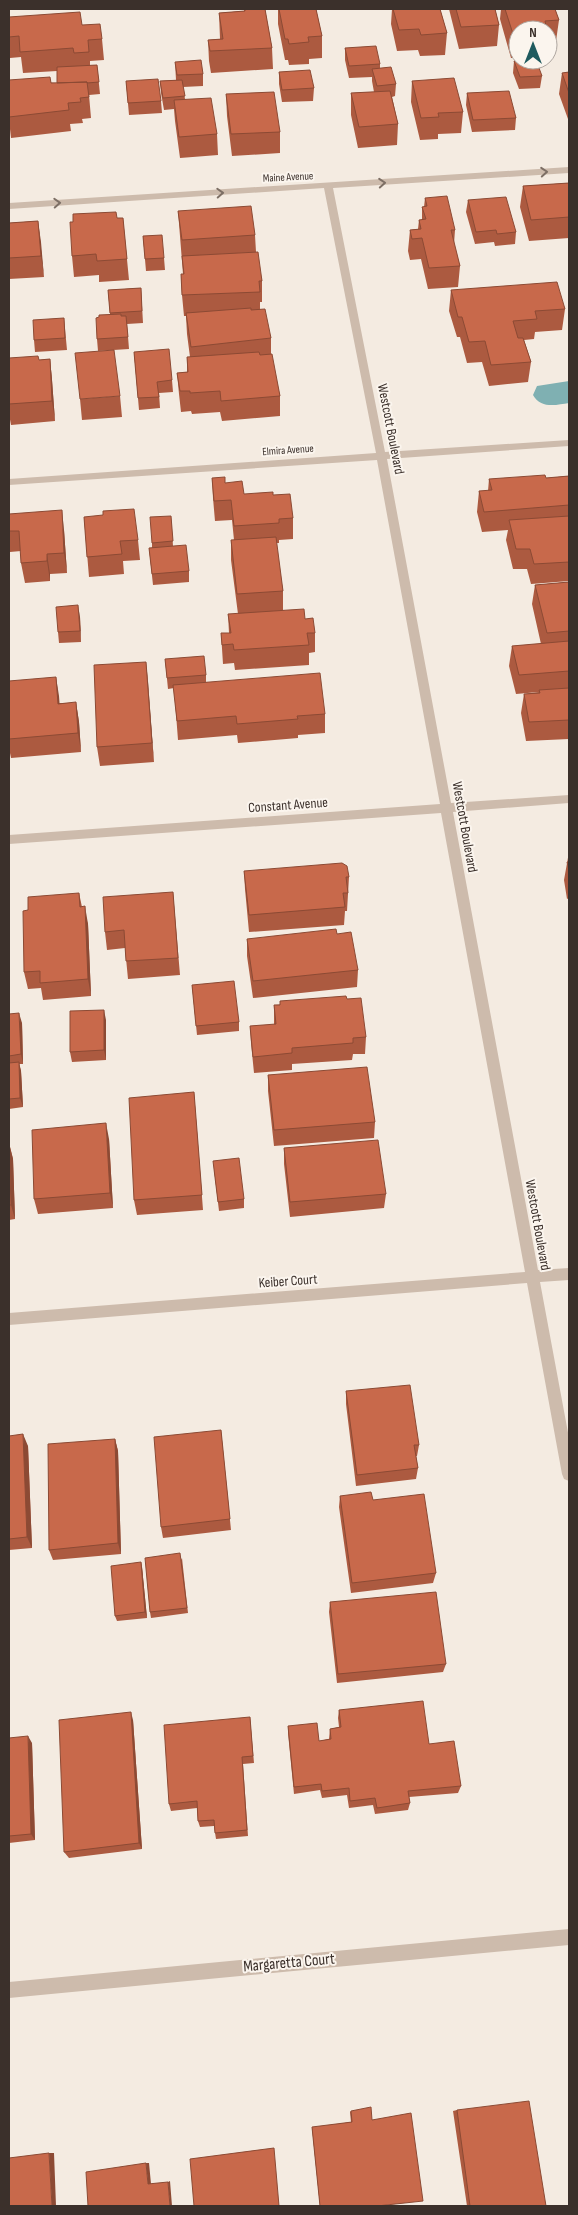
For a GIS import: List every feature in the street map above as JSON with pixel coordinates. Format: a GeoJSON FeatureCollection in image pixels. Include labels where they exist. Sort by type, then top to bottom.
{"type":"FeatureCollection","features":[{"type":"Feature","properties":{"kind":"street","name":"Maine Avenue"},"geometry":{"type":"LineString","coordinates":[[9,206],[569,170]]}},
{"type":"Feature","properties":{"kind":"street","name":"Westcott Boulevard"},"geometry":{"type":"LineString","coordinates":[[328,186],[381,456],[569,1474]]}},
{"type":"Feature","properties":{"kind":"street","name":"Elmira Avenue"},"geometry":{"type":"LineString","coordinates":[[9,482],[569,443]]}},
{"type":"Feature","properties":{"kind":"street","name":"Constant Avenue"},"geometry":{"type":"LineString","coordinates":[[9,840],[569,799]]}},
{"type":"Feature","properties":{"kind":"street","name":"Keiber Court"},"geometry":{"type":"LineString","coordinates":[[9,1319],[569,1274]]}},
{"type":"Feature","properties":{"kind":"street","name":"Margaretta Court"},"geometry":{"type":"LineString","coordinates":[[9,1990],[569,1937]]}},
{"type":"Feature","properties":{"kind":"water"},"geometry":{"type":"Polygon","coordinates":[[[569,381],[569,403],[544,404],[533,395],[537,386],[569,381]]]}},
{"type":"Feature","properties":{"kind":"building"},"geometry":{"type":"Polygon","coordinates":[[[245,9],[265,9],[272,48],[210,51],[208,40],[223,39],[219,13],[245,11],[245,9]]]}},
{"type":"Feature","properties":{"kind":"building"},"geometry":{"type":"Polygon","coordinates":[[[279,9],[316,9],[322,36],[308,37],[309,42],[289,44],[288,39],[285,39],[279,9]]]}},
{"type":"Feature","properties":{"kind":"building"},"geometry":{"type":"Polygon","coordinates":[[[393,9],[440,9],[447,33],[421,35],[419,29],[399,30],[393,9]]]}},
{"type":"Feature","properties":{"kind":"building"},"geometry":{"type":"Polygon","coordinates":[[[456,9],[495,9],[499,25],[461,27],[456,9]]]}},
{"type":"Feature","properties":{"kind":"building"},"geometry":{"type":"Polygon","coordinates":[[[505,9],[555,9],[559,20],[558,20],[509,20],[505,9]]]}},
{"type":"Feature","properties":{"kind":"building"},"geometry":{"type":"Polygon","coordinates":[[[80,12],[82,25],[100,24],[102,39],[88,40],[89,52],[74,53],[73,48],[20,52],[19,36],[9,37],[9,17],[80,12]]]}},
{"type":"Feature","properties":{"kind":"building"},"geometry":{"type":"Polygon","coordinates":[[[376,46],[380,64],[349,66],[345,48],[376,46]]]}},
{"type":"Feature","properties":{"kind":"building"},"geometry":{"type":"Polygon","coordinates":[[[201,60],[203,74],[177,75],[175,62],[201,60]]]}},
{"type":"Feature","properties":{"kind":"building"},"geometry":{"type":"Polygon","coordinates":[[[97,65],[99,82],[57,83],[57,67],[97,65]]]}},
{"type":"Feature","properties":{"kind":"building"},"geometry":{"type":"Polygon","coordinates":[[[391,67],[396,84],[377,86],[372,69],[391,67]]]}},
{"type":"Feature","properties":{"kind":"building"},"geometry":{"type":"Polygon","coordinates":[[[310,70],[314,88],[282,90],[279,72],[310,70]]]}},
{"type":"Feature","properties":{"kind":"building"},"geometry":{"type":"Polygon","coordinates":[[[517,70],[540,70],[542,76],[520,77],[517,70]]]}},
{"type":"Feature","properties":{"kind":"building"},"geometry":{"type":"Polygon","coordinates":[[[569,72],[569,93],[562,73],[569,72]]]}},
{"type":"Feature","properties":{"kind":"building"},"geometry":{"type":"Polygon","coordinates":[[[50,77],[51,83],[87,82],[89,97],[80,98],[81,102],[68,103],[69,110],[9,117],[9,80],[50,77]]]}},
{"type":"Feature","properties":{"kind":"building"},"geometry":{"type":"Polygon","coordinates":[[[454,78],[463,112],[438,113],[439,117],[421,118],[412,81],[454,78]]]}},
{"type":"Feature","properties":{"kind":"building"},"geometry":{"type":"Polygon","coordinates":[[[158,79],[161,101],[128,103],[126,81],[158,79]]]}},
{"type":"Feature","properties":{"kind":"building"},"geometry":{"type":"Polygon","coordinates":[[[182,80],[185,96],[163,98],[160,81],[182,80]]]}},
{"type":"Feature","properties":{"kind":"building"},"geometry":{"type":"Polygon","coordinates":[[[390,91],[398,124],[359,127],[351,93],[390,91]]]}},
{"type":"Feature","properties":{"kind":"building"},"geometry":{"type":"Polygon","coordinates":[[[509,91],[516,118],[473,120],[467,93],[509,91]]]}},
{"type":"Feature","properties":{"kind":"building"},"geometry":{"type":"Polygon","coordinates":[[[274,92],[280,132],[231,134],[226,94],[274,92]]]}},
{"type":"Feature","properties":{"kind":"building"},"geometry":{"type":"Polygon","coordinates":[[[211,98],[217,134],[179,137],[174,100],[211,98]]]}},
{"type":"Feature","properties":{"kind":"building"},"geometry":{"type":"Polygon","coordinates":[[[569,183],[569,217],[531,220],[523,186],[569,183]]]}},
{"type":"Feature","properties":{"kind":"building"},"geometry":{"type":"Polygon","coordinates":[[[447,196],[455,230],[451,230],[460,266],[429,268],[422,238],[412,239],[410,230],[421,229],[419,220],[426,219],[422,207],[427,206],[425,198],[447,196]]]}},
{"type":"Feature","properties":{"kind":"building"},"geometry":{"type":"Polygon","coordinates":[[[506,197],[516,232],[497,234],[496,230],[476,232],[468,200],[506,197]]]}},
{"type":"Feature","properties":{"kind":"building"},"geometry":{"type":"Polygon","coordinates":[[[251,206],[255,235],[182,240],[178,211],[251,206]]]}},
{"type":"Feature","properties":{"kind":"building"},"geometry":{"type":"Polygon","coordinates":[[[116,212],[117,218],[123,218],[127,259],[97,261],[96,254],[72,256],[70,222],[73,222],[73,214],[116,212]]]}},
{"type":"Feature","properties":{"kind":"building"},"geometry":{"type":"Polygon","coordinates":[[[38,221],[41,256],[9,258],[9,223],[38,221]]]}},
{"type":"Feature","properties":{"kind":"building"},"geometry":{"type":"Polygon","coordinates":[[[162,235],[164,258],[145,259],[143,236],[162,235]]]}},
{"type":"Feature","properties":{"kind":"building"},"geometry":{"type":"Polygon","coordinates":[[[258,252],[262,281],[259,281],[260,292],[182,295],[181,274],[184,274],[182,256],[258,252]]]}},
{"type":"Feature","properties":{"kind":"building"},"geometry":{"type":"Polygon","coordinates":[[[557,282],[565,309],[535,311],[537,319],[513,321],[518,338],[523,338],[531,362],[491,365],[485,341],[469,342],[462,317],[458,317],[451,290],[557,282]]]}},
{"type":"Feature","properties":{"kind":"building"},"geometry":{"type":"Polygon","coordinates":[[[141,288],[142,311],[110,313],[108,290],[141,288]]]}},
{"type":"Feature","properties":{"kind":"building"},"geometry":{"type":"Polygon","coordinates":[[[251,308],[251,310],[265,309],[271,338],[191,347],[186,313],[251,308]]]}},
{"type":"Feature","properties":{"kind":"building"},"geometry":{"type":"Polygon","coordinates":[[[121,314],[121,316],[126,316],[128,337],[97,339],[96,318],[99,315],[121,314]]]}},
{"type":"Feature","properties":{"kind":"building"},"geometry":{"type":"Polygon","coordinates":[[[64,318],[65,338],[34,340],[33,320],[64,318]]]}},
{"type":"Feature","properties":{"kind":"building"},"geometry":{"type":"Polygon","coordinates":[[[169,349],[172,380],[157,382],[159,397],[138,398],[134,352],[169,349]]]}},
{"type":"Feature","properties":{"kind":"building"},"geometry":{"type":"Polygon","coordinates":[[[114,350],[120,396],[80,399],[75,353],[114,350]]]}},
{"type":"Feature","properties":{"kind":"building"},"geometry":{"type":"Polygon","coordinates":[[[259,352],[260,355],[272,354],[280,396],[221,401],[220,391],[190,393],[190,391],[180,391],[177,373],[188,372],[187,357],[259,352]]]}},
{"type":"Feature","properties":{"kind":"building"},"geometry":{"type":"Polygon","coordinates":[[[38,356],[39,360],[50,359],[52,401],[9,404],[9,358],[38,356]]]}},
{"type":"Feature","properties":{"kind":"building"},"geometry":{"type":"Polygon","coordinates":[[[545,475],[546,478],[569,476],[569,505],[484,512],[479,491],[492,490],[489,479],[545,475]]]}},
{"type":"Feature","properties":{"kind":"building"},"geometry":{"type":"Polygon","coordinates":[[[225,477],[225,483],[242,481],[244,494],[273,492],[273,495],[290,494],[293,518],[279,519],[279,523],[234,526],[231,500],[214,501],[212,478],[225,477]]]}},
{"type":"Feature","properties":{"kind":"building"},"geometry":{"type":"Polygon","coordinates":[[[134,509],[138,540],[120,541],[122,554],[87,557],[84,517],[103,515],[103,511],[134,509]]]}},
{"type":"Feature","properties":{"kind":"building"},"geometry":{"type":"Polygon","coordinates":[[[62,510],[64,553],[47,554],[47,561],[21,563],[19,531],[9,531],[9,514],[62,510]]]}},
{"type":"Feature","properties":{"kind":"building"},"geometry":{"type":"Polygon","coordinates":[[[171,516],[173,541],[152,543],[150,517],[171,516]]]}},
{"type":"Feature","properties":{"kind":"building"},"geometry":{"type":"Polygon","coordinates":[[[569,516],[569,562],[534,564],[530,549],[516,549],[509,520],[569,516]]]}},
{"type":"Feature","properties":{"kind":"building"},"geometry":{"type":"Polygon","coordinates":[[[276,537],[283,591],[237,594],[231,540],[276,537]]]}},
{"type":"Feature","properties":{"kind":"building"},"geometry":{"type":"Polygon","coordinates":[[[186,545],[189,571],[152,574],[149,548],[186,545]]]}},
{"type":"Feature","properties":{"kind":"building"},"geometry":{"type":"Polygon","coordinates":[[[569,582],[569,631],[547,633],[535,585],[569,582]]]}},
{"type":"Feature","properties":{"kind":"building"},"geometry":{"type":"Polygon","coordinates":[[[78,605],[80,631],[58,632],[56,607],[78,605]]]}},
{"type":"Feature","properties":{"kind":"building"},"geometry":{"type":"Polygon","coordinates":[[[304,609],[305,619],[313,618],[315,633],[307,633],[309,645],[234,650],[233,644],[222,645],[221,633],[231,633],[228,614],[304,609]]]}},
{"type":"Feature","properties":{"kind":"building"},"geometry":{"type":"Polygon","coordinates":[[[569,641],[569,671],[519,675],[512,646],[569,641]]]}},
{"type":"Feature","properties":{"kind":"building"},"geometry":{"type":"Polygon","coordinates":[[[204,656],[206,675],[167,678],[165,659],[204,656]]]}},
{"type":"Feature","properties":{"kind":"building"},"geometry":{"type":"Polygon","coordinates":[[[146,662],[152,743],[97,747],[94,665],[146,662]]]}},
{"type":"Feature","properties":{"kind":"building"},"geometry":{"type":"Polygon","coordinates":[[[320,673],[325,714],[297,716],[298,719],[237,724],[236,716],[177,721],[173,685],[320,673]]]}},
{"type":"Feature","properties":{"kind":"building"},"geometry":{"type":"Polygon","coordinates":[[[56,677],[58,704],[76,702],[78,733],[9,739],[9,681],[56,677]]]}},
{"type":"Feature","properties":{"kind":"building"},"geometry":{"type":"Polygon","coordinates":[[[569,688],[569,720],[529,722],[524,694],[540,693],[539,690],[569,688]]]}},
{"type":"Feature","properties":{"kind":"building"},"geometry":{"type":"Polygon","coordinates":[[[342,863],[347,866],[349,877],[346,877],[348,893],[343,893],[345,907],[249,915],[244,871],[342,863]]]}},
{"type":"Feature","properties":{"kind":"building"},"geometry":{"type":"Polygon","coordinates":[[[173,892],[178,958],[126,961],[124,930],[105,932],[103,897],[173,892]]]}},
{"type":"Feature","properties":{"kind":"building"},"geometry":{"type":"Polygon","coordinates":[[[79,893],[80,907],[85,906],[88,979],[40,983],[40,971],[24,972],[23,911],[28,910],[28,897],[79,893]]]}},
{"type":"Feature","properties":{"kind":"building"},"geometry":{"type":"Polygon","coordinates":[[[336,929],[337,934],[351,932],[358,970],[253,981],[247,939],[336,929]]]}},
{"type":"Feature","properties":{"kind":"building"},"geometry":{"type":"Polygon","coordinates":[[[234,981],[239,1022],[196,1026],[192,985],[234,981]]]}},
{"type":"Feature","properties":{"kind":"building"},"geometry":{"type":"Polygon","coordinates":[[[346,996],[347,999],[361,998],[366,1037],[353,1038],[353,1043],[292,1048],[292,1053],[253,1057],[250,1026],[276,1024],[274,1005],[280,1005],[280,1001],[346,996]]]}},
{"type":"Feature","properties":{"kind":"building"},"geometry":{"type":"Polygon","coordinates":[[[104,1010],[104,1050],[70,1052],[70,1011],[104,1010]]]}},
{"type":"Feature","properties":{"kind":"building"},"geometry":{"type":"Polygon","coordinates":[[[19,1013],[21,1054],[9,1056],[9,1014],[19,1013]]]}},
{"type":"Feature","properties":{"kind":"building"},"geometry":{"type":"Polygon","coordinates":[[[19,1062],[20,1098],[9,1099],[9,1063],[19,1062]]]}},
{"type":"Feature","properties":{"kind":"building"},"geometry":{"type":"Polygon","coordinates":[[[367,1067],[375,1122],[274,1130],[268,1075],[367,1067]]]}},
{"type":"Feature","properties":{"kind":"building"},"geometry":{"type":"Polygon","coordinates":[[[194,1092],[202,1195],[134,1200],[129,1098],[194,1092]]]}},
{"type":"Feature","properties":{"kind":"building"},"geometry":{"type":"Polygon","coordinates":[[[106,1123],[110,1193],[34,1199],[32,1130],[106,1123]]]}},
{"type":"Feature","properties":{"kind":"building"},"geometry":{"type":"Polygon","coordinates":[[[378,1140],[386,1194],[290,1202],[284,1148],[378,1140]]]}},
{"type":"Feature","properties":{"kind":"building"},"geometry":{"type":"Polygon","coordinates":[[[9,1143],[11,1205],[9,1205],[9,1143]]]}},
{"type":"Feature","properties":{"kind":"building"},"geometry":{"type":"Polygon","coordinates":[[[239,1158],[244,1199],[218,1202],[213,1161],[239,1158]]]}},
{"type":"Feature","properties":{"kind":"building"},"geometry":{"type":"Polygon","coordinates":[[[410,1385],[419,1445],[414,1445],[418,1468],[357,1475],[346,1391],[410,1385]]]}},
{"type":"Feature","properties":{"kind":"building"},"geometry":{"type":"Polygon","coordinates":[[[221,1430],[230,1519],[161,1527],[154,1437],[221,1430]]]}},
{"type":"Feature","properties":{"kind":"building"},"geometry":{"type":"Polygon","coordinates":[[[23,1434],[27,1537],[9,1539],[9,1436],[23,1434]]]}},
{"type":"Feature","properties":{"kind":"building"},"geometry":{"type":"Polygon","coordinates":[[[115,1439],[118,1543],[49,1550],[48,1444],[115,1439]]]}},
{"type":"Feature","properties":{"kind":"building"},"geometry":{"type":"Polygon","coordinates":[[[371,1492],[373,1500],[424,1494],[436,1573],[352,1583],[340,1496],[371,1492]]]}},
{"type":"Feature","properties":{"kind":"building"},"geometry":{"type":"Polygon","coordinates":[[[180,1553],[187,1608],[150,1612],[145,1558],[180,1553]]]}},
{"type":"Feature","properties":{"kind":"building"},"geometry":{"type":"Polygon","coordinates":[[[141,1562],[145,1612],[115,1616],[111,1566],[141,1562]]]}},
{"type":"Feature","properties":{"kind":"building"},"geometry":{"type":"Polygon","coordinates":[[[436,1592],[446,1664],[338,1674],[330,1602],[436,1592]]]}},
{"type":"Feature","properties":{"kind":"building"},"geometry":{"type":"Polygon","coordinates":[[[423,1701],[429,1744],[454,1741],[461,1786],[408,1791],[410,1803],[377,1808],[375,1798],[350,1801],[349,1788],[322,1791],[321,1784],[294,1787],[288,1726],[317,1723],[319,1741],[331,1739],[330,1729],[341,1727],[339,1710],[423,1701]]]}},
{"type":"Feature","properties":{"kind":"building"},"geometry":{"type":"Polygon","coordinates":[[[131,1712],[139,1843],[64,1852],[59,1720],[131,1712]]]}},
{"type":"Feature","properties":{"kind":"building"},"geometry":{"type":"Polygon","coordinates":[[[250,1717],[253,1756],[242,1757],[247,1830],[215,1833],[214,1820],[198,1821],[197,1801],[169,1804],[164,1725],[250,1717]]]}},
{"type":"Feature","properties":{"kind":"building"},"geometry":{"type":"Polygon","coordinates":[[[28,1736],[31,1834],[9,1836],[9,1738],[28,1736]]]}},
{"type":"Feature","properties":{"kind":"building"},"geometry":{"type":"Polygon","coordinates":[[[529,2101],[546,2206],[470,2206],[457,2110],[529,2101]]]}},
{"type":"Feature","properties":{"kind":"building"},"geometry":{"type":"Polygon","coordinates":[[[371,2107],[372,2120],[411,2113],[423,2201],[377,2206],[320,2206],[312,2127],[352,2122],[351,2111],[371,2107]]]}},
{"type":"Feature","properties":{"kind":"building"},"geometry":{"type":"Polygon","coordinates":[[[274,2148],[279,2206],[194,2206],[190,2159],[274,2148]]]}},
{"type":"Feature","properties":{"kind":"building"},"geometry":{"type":"Polygon","coordinates":[[[49,2153],[52,2206],[9,2206],[9,2158],[49,2153]]]}},
{"type":"Feature","properties":{"kind":"building"},"geometry":{"type":"Polygon","coordinates":[[[146,2163],[148,2184],[168,2182],[170,2206],[88,2206],[86,2172],[146,2163]]]}}]}
